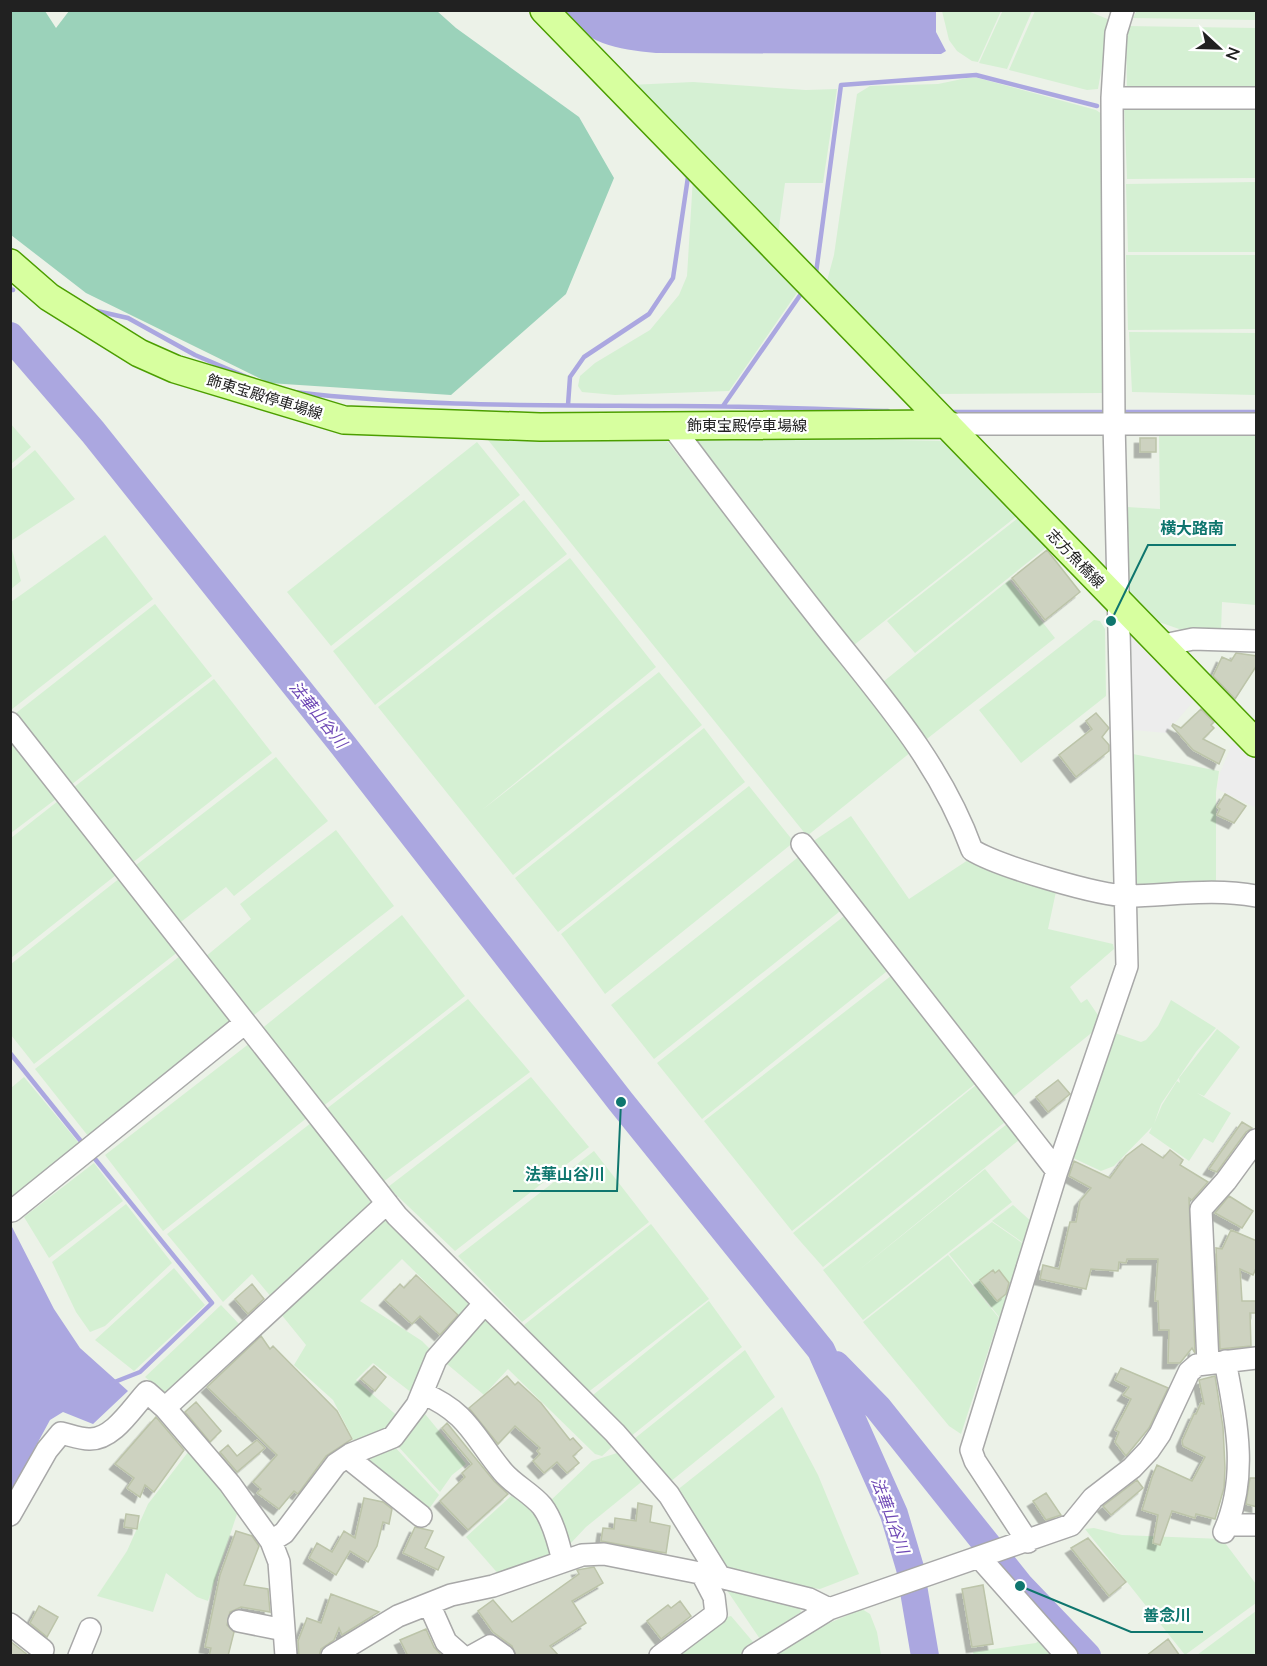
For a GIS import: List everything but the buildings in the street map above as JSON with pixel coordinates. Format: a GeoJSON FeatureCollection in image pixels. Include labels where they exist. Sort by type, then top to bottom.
{"type":"FeatureCollection","features":[{"type":"Feature","properties":{"kind":"main road"},"geometry":{"type":"LineString","coordinates":[[544,10],[938,414]]}},
{"type":"Feature","properties":{"kind":"main road","name":"飾東宝殿停車場線"},"geometry":{"type":"LineString","coordinates":[[10,263],[49,297],[139,353],[175,369],[344,420],[475,426],[672,426],[938,414]]}},
{"type":"Feature","properties":{"kind":"main road","name":"志方魚橋線"},"geometry":{"type":"LineString","coordinates":[[938,414],[1159,646],[1257,743]]}},
{"type":"Feature","properties":{"kind":"street"},"geometry":{"type":"LineString","coordinates":[[1021,1544],[971,1450],[1057,1171],[1123,984],[1127,966],[1115,414],[1112,98],[1116,33],[1123,10]]}},
{"type":"Feature","properties":{"kind":"street"},"geometry":{"type":"LineString","coordinates":[[1112,98],[1257,98]]}},
{"type":"Feature","properties":{"kind":"street"},"geometry":{"type":"LineString","coordinates":[[938,414],[1115,414],[1257,424]]}},
{"type":"Feature","properties":{"kind":"street"},"geometry":{"type":"LineString","coordinates":[[672,426],[922,749],[954,805],[972,850],[1037,875],[1126,896],[1233,892],[1257,896]]}},
{"type":"Feature","properties":{"kind":"street"},"geometry":{"type":"LineString","coordinates":[[1159,646],[1193,639],[1257,641]]}},
{"type":"Feature","properties":{"kind":"street"},"geometry":{"type":"LineString","coordinates":[[10,723],[387,1203],[484,1304],[615,1433],[662,1486],[711,1575],[716,1614],[660,1656]]}},
{"type":"Feature","properties":{"kind":"street"},"geometry":{"type":"LineString","coordinates":[[802,844],[1057,1171]]}},
{"type":"Feature","properties":{"kind":"street"},"geometry":{"type":"LineString","coordinates":[[12,1211],[245,1023]]}},
{"type":"Feature","properties":{"kind":"street"},"geometry":{"type":"LineString","coordinates":[[1257,1140],[1201,1209],[1217,1362],[1240,1449],[1231,1516],[1226,1528],[1257,1525]]}},
{"type":"Feature","properties":{"kind":"street"},"geometry":{"type":"LineString","coordinates":[[165,1408],[387,1203]]}},
{"type":"Feature","properties":{"kind":"street"},"geometry":{"type":"LineString","coordinates":[[271,1541],[284,1533],[336,1464],[351,1454],[393,1437],[417,1405],[436,1359],[484,1304]]}},
{"type":"Feature","properties":{"kind":"street"},"geometry":{"type":"LineString","coordinates":[[753,1656],[829,1609],[1071,1525],[1094,1498],[1132,1468],[1160,1434],[1189,1372],[1197,1365],[1257,1358]]}},
{"type":"Feature","properties":{"kind":"street"},"geometry":{"type":"LineString","coordinates":[[10,1515],[47,1450],[61,1433],[89,1439],[100,1438],[111,1432],[147,1392],[165,1408],[250,1509],[271,1541],[279,1562],[286,1656]]}},
{"type":"Feature","properties":{"kind":"street"},"geometry":{"type":"LineString","coordinates":[[422,1393],[451,1407],[470,1427],[504,1474],[543,1506],[563,1561]]}},
{"type":"Feature","properties":{"kind":"street"},"geometry":{"type":"LineString","coordinates":[[351,1454],[352,1461],[421,1516]]}},
{"type":"Feature","properties":{"kind":"street"},"geometry":{"type":"LineString","coordinates":[[332,1656],[398,1617],[451,1595],[493,1586],[582,1555],[604,1554],[711,1575],[809,1599],[829,1609]]}},
{"type":"Feature","properties":{"kind":"street"},"geometry":{"type":"LineString","coordinates":[[981,1557],[1067,1656]]}},
{"type":"Feature","properties":{"kind":"street"},"geometry":{"type":"LineString","coordinates":[[429,1604],[446,1642],[462,1655]]}},
{"type":"Feature","properties":{"kind":"street"},"geometry":{"type":"LineString","coordinates":[[239,1621],[284,1630]]}},
{"type":"Feature","properties":{"kind":"street"},"geometry":{"type":"LineString","coordinates":[[10,1624],[43,1650]]}},
{"type":"Feature","properties":{"kind":"street"},"geometry":{"type":"LineString","coordinates":[[79,1656],[90,1629]]}},
{"type":"Feature","properties":{"kind":"street"},"geometry":{"type":"LineString","coordinates":[[472,1656],[490,1646],[504,1656]]}},
{"type":"Feature","properties":{"kind":"green space"},"geometry":{"type":"Polygon","coordinates":[[[1003,10],[1032,11],[1007,69],[979,63],[1003,10]]]}},
{"type":"Feature","properties":{"kind":"green space"},"geometry":{"type":"Polygon","coordinates":[[[1137,10],[1256,11],[1256,20],[1133,18],[1137,10]]]}},
{"type":"Feature","properties":{"kind":"green space"},"geometry":{"type":"Polygon","coordinates":[[[11,11],[45,11],[56,28],[69,11],[437,11],[456,28],[579,117],[614,178],[566,294],[451,395],[269,383],[86,293],[11,235],[11,11]]]}},
{"type":"Feature","properties":{"kind":"green space"},"geometry":{"type":"Polygon","coordinates":[[[942,11],[1001,11],[978,62],[972,61],[957,51],[949,40],[942,11]]]}},
{"type":"Feature","properties":{"kind":"green space"},"geometry":{"type":"Polygon","coordinates":[[[1035,11],[1088,11],[1110,20],[1098,89],[1087,90],[1009,70],[1035,11]]]}},
{"type":"Feature","properties":{"kind":"green space"},"geometry":{"type":"Polygon","coordinates":[[[1126,26],[1256,28],[1256,90],[1127,90],[1126,26]]]}},
{"type":"Feature","properties":{"kind":"green space"},"geometry":{"type":"Polygon","coordinates":[[[978,78],[1096,110],[1105,116],[1104,393],[929,394],[825,288],[834,255],[857,94],[870,86],[938,84],[978,78]]]}},
{"type":"Feature","properties":{"kind":"green space"},"geometry":{"type":"Polygon","coordinates":[[[693,82],[806,90],[837,89],[823,183],[785,183],[778,234],[630,85],[693,82]]]}},
{"type":"Feature","properties":{"kind":"green space"},"geometry":{"type":"Polygon","coordinates":[[[1124,102],[1256,102],[1256,178],[1127,179],[1124,102]]]}},
{"type":"Feature","properties":{"kind":"green space"},"geometry":{"type":"Polygon","coordinates":[[[693,178],[803,284],[729,391],[615,395],[582,392],[578,386],[580,376],[595,363],[650,330],[679,295],[687,276],[693,178]]]}},
{"type":"Feature","properties":{"kind":"green space"},"geometry":{"type":"Polygon","coordinates":[[[1256,182],[1256,252],[1128,252],[1126,184],[1256,182]]]}},
{"type":"Feature","properties":{"kind":"green space"},"geometry":{"type":"Polygon","coordinates":[[[1126,255],[1256,255],[1256,329],[1128,330],[1126,255]]]}},
{"type":"Feature","properties":{"kind":"green space"},"geometry":{"type":"Polygon","coordinates":[[[1129,332],[1256,333],[1256,395],[1132,392],[1129,332]]]}},
{"type":"Feature","properties":{"kind":"green space"},"geometry":{"type":"Polygon","coordinates":[[[10,423],[31,447],[11,464],[10,464],[10,423]]]}},
{"type":"Feature","properties":{"kind":"green space"},"geometry":{"type":"Polygon","coordinates":[[[1256,434],[1256,605],[1222,602],[1221,632],[1185,631],[1153,620],[1130,604],[1127,507],[1160,509],[1159,435],[1256,434]]]}},
{"type":"Feature","properties":{"kind":"green space"},"geometry":{"type":"Polygon","coordinates":[[[488,435],[664,437],[911,752],[807,836],[488,440],[488,435]]]}},
{"type":"Feature","properties":{"kind":"green space"},"geometry":{"type":"Polygon","coordinates":[[[680,436],[945,441],[1017,516],[849,649],[680,436]]]}},
{"type":"Feature","properties":{"kind":"green space"},"geometry":{"type":"Polygon","coordinates":[[[477,442],[520,495],[331,646],[287,592],[477,442]]]}},
{"type":"Feature","properties":{"kind":"green space"},"geometry":{"type":"Polygon","coordinates":[[[35,450],[75,499],[11,541],[11,470],[35,450]]]}},
{"type":"Feature","properties":{"kind":"green space"},"geometry":{"type":"Polygon","coordinates":[[[524,500],[567,554],[375,705],[333,651],[524,500]]]}},
{"type":"Feature","properties":{"kind":"green space"},"geometry":{"type":"Polygon","coordinates":[[[1018,518],[1048,546],[915,653],[887,621],[1018,518]]]}},
{"type":"Feature","properties":{"kind":"green space"},"geometry":{"type":"Polygon","coordinates":[[[105,535],[153,599],[11,710],[11,602],[105,535]]]}},
{"type":"Feature","properties":{"kind":"green space"},"geometry":{"type":"Polygon","coordinates":[[[10,543],[21,581],[11,589],[10,589],[10,543]]]}},
{"type":"Feature","properties":{"kind":"green space"},"geometry":{"type":"Polygon","coordinates":[[[570,558],[656,667],[482,810],[659,672],[702,725],[513,875],[378,707],[570,558]]]}},
{"type":"Feature","properties":{"kind":"green space"},"geometry":{"type":"Polygon","coordinates":[[[1009,580],[1055,638],[923,742],[878,686],[1009,580]]]}},
{"type":"Feature","properties":{"kind":"green space"},"geometry":{"type":"Polygon","coordinates":[[[155,604],[212,676],[67,788],[11,717],[155,604]]]}},
{"type":"Feature","properties":{"kind":"green space"},"geometry":{"type":"Polygon","coordinates":[[[1094,620],[1100,621],[1105,629],[1106,696],[1021,763],[979,710],[1094,620]]]}},
{"type":"Feature","properties":{"kind":"green space"},"geometry":{"type":"Polygon","coordinates":[[[214,679],[272,753],[127,867],[69,791],[214,679]]]}},
{"type":"Feature","properties":{"kind":"green space"},"geometry":{"type":"Polygon","coordinates":[[[704,728],[745,782],[558,932],[515,878],[704,728]]]}},
{"type":"Feature","properties":{"kind":"green space"},"geometry":{"type":"Polygon","coordinates":[[[11,741],[56,799],[11,833],[11,741]]]}},
{"type":"Feature","properties":{"kind":"green space"},"geometry":{"type":"Polygon","coordinates":[[[1133,754],[1219,771],[1216,792],[1216,888],[1134,888],[1133,754]]]}},
{"type":"Feature","properties":{"kind":"green space"},"geometry":{"type":"Polygon","coordinates":[[[276,757],[328,821],[234,896],[226,887],[177,925],[131,869],[276,757]]]}},
{"type":"Feature","properties":{"kind":"green space"},"geometry":{"type":"Polygon","coordinates":[[[749,786],[794,842],[605,994],[561,934],[749,786]]]}},
{"type":"Feature","properties":{"kind":"green space"},"geometry":{"type":"Polygon","coordinates":[[[58,801],[116,875],[11,958],[11,838],[58,801]]]}},
{"type":"Feature","properties":{"kind":"green space"},"geometry":{"type":"Polygon","coordinates":[[[851,816],[909,899],[968,860],[1057,887],[1048,929],[1113,944],[1114,949],[1070,987],[1081,1003],[1087,999],[1100,1018],[1095,1030],[1009,1100],[810,846],[815,840],[851,816]]]}},
{"type":"Feature","properties":{"kind":"green space"},"geometry":{"type":"Polygon","coordinates":[[[336,830],[394,906],[249,1019],[205,957],[251,919],[240,904],[336,830]]]}},
{"type":"Feature","properties":{"kind":"green space"},"geometry":{"type":"Polygon","coordinates":[[[801,855],[844,908],[654,1059],[611,1005],[801,855]]]}},
{"type":"Feature","properties":{"kind":"green space"},"geometry":{"type":"Polygon","coordinates":[[[120,878],[179,951],[34,1064],[11,1035],[11,964],[120,878]]]}},
{"type":"Feature","properties":{"kind":"green space"},"geometry":{"type":"Polygon","coordinates":[[[848,913],[891,968],[702,1119],[657,1063],[848,913]]]}},
{"type":"Feature","properties":{"kind":"green space"},"geometry":{"type":"Polygon","coordinates":[[[402,915],[465,996],[322,1107],[260,1030],[402,915]]]}},
{"type":"Feature","properties":{"kind":"green space"},"geometry":{"type":"Polygon","coordinates":[[[180,956],[237,1029],[92,1141],[35,1069],[180,956]]]}},
{"type":"Feature","properties":{"kind":"green space"},"geometry":{"type":"Polygon","coordinates":[[[896,972],[980,1080],[792,1231],[704,1121],[896,972]]]}},
{"type":"Feature","properties":{"kind":"green space"},"geometry":{"type":"Polygon","coordinates":[[[468,999],[530,1072],[383,1182],[325,1110],[468,999]]]}},
{"type":"Feature","properties":{"kind":"green space"},"geometry":{"type":"Polygon","coordinates":[[[1171,1000],[1216,1028],[1196,1052],[1161,1104],[1154,1124],[1162,1105],[1177,1081],[1180,1083],[1179,1078],[1217,1029],[1240,1047],[1204,1096],[1197,1093],[1231,1113],[1213,1143],[1204,1138],[1189,1161],[1149,1133],[1152,1127],[1114,1166],[1101,1171],[1071,1157],[1112,1032],[1141,1042],[1146,1040],[1158,1026],[1171,1000]]]}},
{"type":"Feature","properties":{"kind":"green space"},"geometry":{"type":"Polygon","coordinates":[[[250,1043],[308,1117],[163,1231],[105,1155],[250,1043]]]}},
{"type":"Feature","properties":{"kind":"green space"},"geometry":{"type":"Polygon","coordinates":[[[24,1077],[83,1148],[14,1200],[11,1197],[11,1088],[24,1077]]]}},
{"type":"Feature","properties":{"kind":"green space"},"geometry":{"type":"Polygon","coordinates":[[[531,1077],[589,1147],[455,1251],[388,1187],[531,1077]]]}},
{"type":"Feature","properties":{"kind":"green space"},"geometry":{"type":"Polygon","coordinates":[[[981,1081],[1010,1118],[823,1267],[793,1233],[981,1081]]]}},
{"type":"Feature","properties":{"kind":"green space"},"geometry":{"type":"Polygon","coordinates":[[[1012,1120],[1024,1136],[854,1274],[985,1169],[1012,1202],[863,1320],[823,1270],[1012,1120]]]}},
{"type":"Feature","properties":{"kind":"green space"},"geometry":{"type":"Polygon","coordinates":[[[311,1123],[372,1204],[272,1298],[252,1274],[223,1302],[167,1234],[311,1123]]]}},
{"type":"Feature","properties":{"kind":"green space"},"geometry":{"type":"Polygon","coordinates":[[[594,1151],[649,1222],[522,1322],[458,1256],[594,1151]]]}},
{"type":"Feature","properties":{"kind":"green space"},"geometry":{"type":"Polygon","coordinates":[[[94,1163],[123,1201],[49,1258],[24,1217],[94,1163]]]}},
{"type":"Feature","properties":{"kind":"green space"},"geometry":{"type":"Polygon","coordinates":[[[126,1204],[172,1263],[105,1326],[90,1332],[76,1312],[52,1262],[126,1204]]]}},
{"type":"Feature","properties":{"kind":"green space"},"geometry":{"type":"Polygon","coordinates":[[[1013,1205],[1033,1223],[1025,1244],[992,1221],[1013,1205]]]}},
{"type":"Feature","properties":{"kind":"green space"},"geometry":{"type":"Polygon","coordinates":[[[385,1213],[473,1296],[465,1321],[402,1259],[360,1301],[422,1341],[433,1352],[412,1393],[373,1363],[356,1380],[401,1419],[358,1449],[333,1400],[294,1365],[306,1345],[276,1308],[385,1213]]]}},
{"type":"Feature","properties":{"kind":"green space"},"geometry":{"type":"Polygon","coordinates":[[[992,1222],[1025,1245],[1000,1318],[949,1254],[992,1222]]]}},
{"type":"Feature","properties":{"kind":"green space"},"geometry":{"type":"Polygon","coordinates":[[[651,1224],[709,1299],[587,1393],[524,1325],[651,1224]]]}},
{"type":"Feature","properties":{"kind":"green space"},"geometry":{"type":"Polygon","coordinates":[[[948,1255],[999,1318],[961,1434],[949,1426],[863,1322],[948,1255]]]}},
{"type":"Feature","properties":{"kind":"green space"},"geometry":{"type":"Polygon","coordinates":[[[174,1268],[205,1305],[134,1371],[95,1340],[174,1268]]]}},
{"type":"Feature","properties":{"kind":"green space"},"geometry":{"type":"Polygon","coordinates":[[[709,1301],[742,1347],[630,1437],[593,1395],[709,1301]]]}},
{"type":"Feature","properties":{"kind":"green space"},"geometry":{"type":"Polygon","coordinates":[[[221,1305],[241,1326],[169,1397],[145,1377],[221,1305]]]}},
{"type":"Feature","properties":{"kind":"green space"},"geometry":{"type":"Polygon","coordinates":[[[480,1314],[615,1444],[602,1456],[595,1454],[508,1369],[484,1395],[447,1364],[443,1360],[480,1314]]]}},
{"type":"Feature","properties":{"kind":"green space"},"geometry":{"type":"Polygon","coordinates":[[[745,1350],[775,1397],[670,1482],[634,1439],[745,1350]]]}},
{"type":"Feature","properties":{"kind":"green space"},"geometry":{"type":"Polygon","coordinates":[[[782,1407],[818,1475],[859,1574],[820,1589],[772,1583],[725,1568],[676,1491],[782,1407]]]}},
{"type":"Feature","properties":{"kind":"green space"},"geometry":{"type":"Polygon","coordinates":[[[421,1409],[466,1464],[452,1475],[440,1492],[395,1443],[421,1409]]]}},
{"type":"Feature","properties":{"kind":"green space"},"geometry":{"type":"Polygon","coordinates":[[[394,1446],[439,1495],[426,1513],[361,1456],[394,1446]]]}},
{"type":"Feature","properties":{"kind":"green space"},"geometry":{"type":"Polygon","coordinates":[[[192,1447],[240,1505],[208,1601],[197,1597],[166,1573],[153,1612],[97,1596],[127,1551],[148,1504],[192,1447]]]}},
{"type":"Feature","properties":{"kind":"green space"},"geometry":{"type":"Polygon","coordinates":[[[617,1453],[645,1479],[586,1527],[570,1544],[564,1542],[548,1503],[592,1461],[617,1453]]]}},
{"type":"Feature","properties":{"kind":"green space"},"geometry":{"type":"Polygon","coordinates":[[[511,1496],[531,1505],[555,1550],[550,1560],[501,1577],[466,1537],[511,1496]]]}},
{"type":"Feature","properties":{"kind":"green space"},"geometry":{"type":"Polygon","coordinates":[[[1094,1528],[1122,1535],[1222,1539],[1256,1584],[1256,1603],[1185,1655],[1085,1529],[1094,1528]]]}},
{"type":"Feature","properties":{"kind":"green space"},"geometry":{"type":"Polygon","coordinates":[[[724,1586],[799,1606],[801,1612],[760,1639],[724,1586]]]}},
{"type":"Feature","properties":{"kind":"green space"},"geometry":{"type":"Polygon","coordinates":[[[862,1609],[870,1614],[877,1632],[881,1655],[771,1656],[813,1630],[862,1609]]]}},
{"type":"Feature","properties":{"kind":"green space"},"geometry":{"type":"Polygon","coordinates":[[[1256,1611],[1256,1655],[1197,1655],[1256,1611]]]}},
{"type":"Feature","properties":{"kind":"green space"},"geometry":{"type":"Polygon","coordinates":[[[731,1616],[754,1643],[739,1655],[675,1656],[723,1618],[731,1616]]]}},
{"type":"Feature","properties":{"kind":"green space"},"geometry":{"type":"Polygon","coordinates":[[[1044,1636],[1061,1655],[974,1656],[973,1652],[1036,1643],[1044,1636]]]}},
{"type":"Feature","properties":{"kind":"shaded area"},"geometry":{"type":"Polygon","coordinates":[[[560,11],[936,11],[936,32],[946,51],[941,54],[656,53],[615,47],[591,38],[580,31],[560,11]]]}},
{"type":"Feature","properties":{"kind":"shaded area"},"geometry":{"type":"Polygon","coordinates":[[[1137,630],[1199,695],[1166,733],[1133,730],[1131,635],[1137,630]]]}},
{"type":"Feature","properties":{"kind":"shaded area"},"geometry":{"type":"Polygon","coordinates":[[[1237,732],[1256,752],[1256,802],[1254,807],[1217,789],[1220,773],[1237,732]]]}},
{"type":"Feature","properties":{"kind":"shaded area"},"geometry":{"type":"Polygon","coordinates":[[[11,1225],[54,1309],[80,1348],[128,1391],[93,1424],[63,1412],[50,1420],[11,1492],[11,1225]]]}},
{"type":"Feature","properties":{"kind":"waterway"},"geometry":{"type":"LineString","coordinates":[[816,273],[841,85],[976,75],[1097,106]]}},
{"type":"Feature","properties":{"kind":"waterway"},"geometry":{"type":"LineString","coordinates":[[568,405],[570,377],[584,357],[649,314],[673,278],[688,177],[684,172]]}},
{"type":"Feature","properties":{"kind":"waterway"},"geometry":{"type":"LineString","coordinates":[[723,406],[803,291]]}},
{"type":"Feature","properties":{"kind":"waterway"},"geometry":{"type":"LineString","coordinates":[[97,311],[128,318],[195,355],[249,378]]}},
{"type":"Feature","properties":{"kind":"waterway","name":"法華山谷川"},"geometry":{"type":"LineString","coordinates":[[10,336],[93,432],[343,745],[621,1102],[821,1350],[894,1514],[910,1568],[925,1656]]}},
{"type":"Feature","properties":{"kind":"waterway"},"geometry":{"type":"LineString","coordinates":[[294,392],[436,403],[728,406],[888,411]]}},
{"type":"Feature","properties":{"kind":"waterway"},"geometry":{"type":"LineString","coordinates":[[947,412],[1107,412]]}},
{"type":"Feature","properties":{"kind":"waterway"},"geometry":{"type":"LineString","coordinates":[[1118,412],[1256,412]]}},
{"type":"Feature","properties":{"kind":"waterway"},"geometry":{"type":"LineString","coordinates":[[10,1053],[84,1145]]}},
{"type":"Feature","properties":{"kind":"waterway"},"geometry":{"type":"LineString","coordinates":[[91,1154],[212,1303],[140,1372],[112,1383]]}},
{"type":"Feature","properties":{"kind":"waterway"},"geometry":{"type":"LineString","coordinates":[[836,1365],[878,1408],[1020,1586],[1087,1656]]}},
{"type":"Feature","properties":{"kind":"place","name":"横大路南"},"geometry":{"type":"Point","coordinates":[1111,621]}},
{"type":"Feature","properties":{"kind":"place","name":"法華山谷川"},"geometry":{"type":"Point","coordinates":[621,1102]}},
{"type":"Feature","properties":{"kind":"place","name":"善念川"},"geometry":{"type":"Point","coordinates":[1020,1586]}}]}
